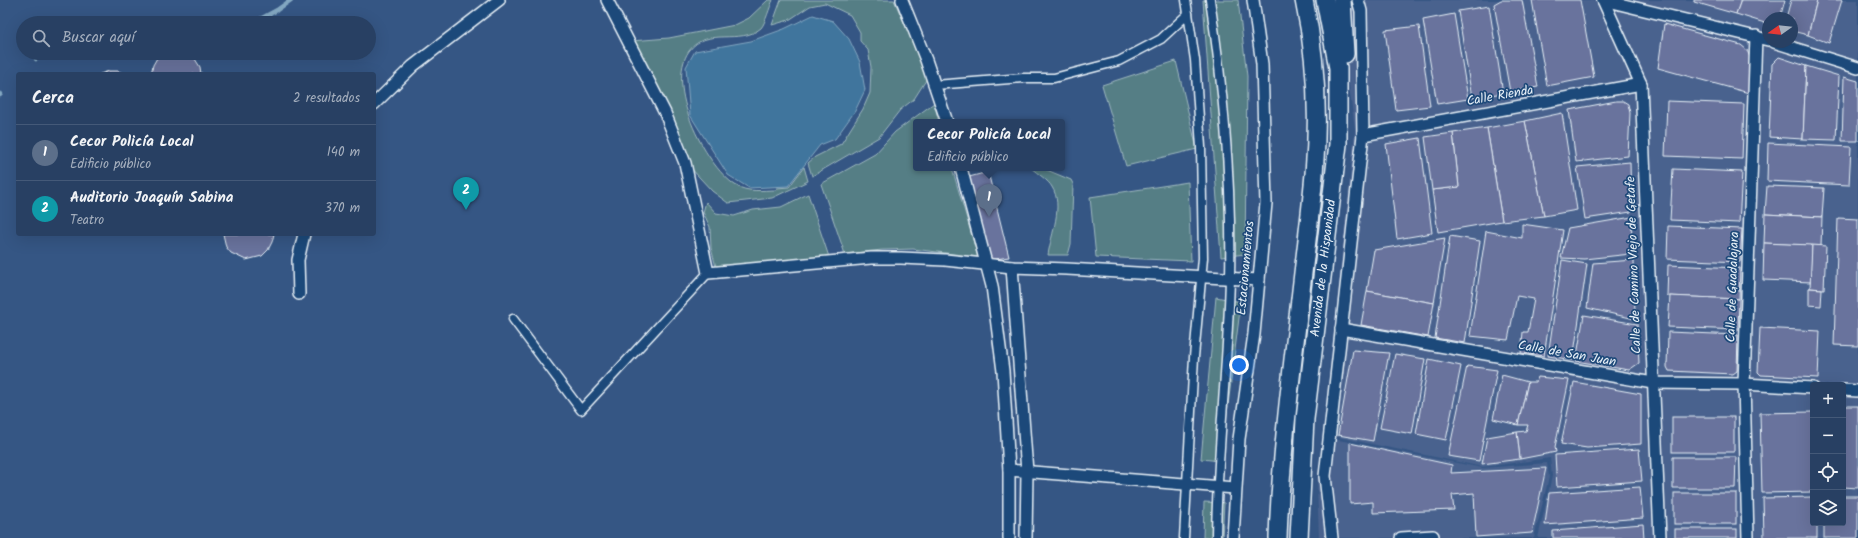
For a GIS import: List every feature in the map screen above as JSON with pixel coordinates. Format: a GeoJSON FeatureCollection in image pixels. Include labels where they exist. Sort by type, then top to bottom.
{"type":"FeatureCollection","features":[{"type":"Feature","properties":{"kind":"main road","name":"Avenida de la Hispanidad"},"geometry":{"type":"LineString","coordinates":[[1278,538],[1280,478],[1287,403],[1314,174],[1316,129],[1313,66],[1304,0]]}},
{"type":"Feature","properties":{"kind":"main road","name":"Avenida de la Hispanidad"},"geometry":{"type":"LineString","coordinates":[[1299,538],[1305,419],[1338,144],[1338,68],[1325,0]]}},
{"type":"Feature","properties":{"kind":"main road"},"geometry":{"type":"LineString","coordinates":[[1338,105],[1348,91],[1342,0]]}},
{"type":"Feature","properties":{"kind":"street"},"geometry":{"type":"LineString","coordinates":[[376,102],[413,66],[499,0]]}},
{"type":"Feature","properties":{"kind":"street"},"geometry":{"type":"LineString","coordinates":[[607,0],[665,113],[685,163],[708,273]]}},
{"type":"Feature","properties":{"kind":"street"},"geometry":{"type":"LineString","coordinates":[[902,0],[935,85],[946,119]]}},
{"type":"Feature","properties":{"kind":"street"},"geometry":{"type":"LineString","coordinates":[[1184,538],[1194,357],[1202,277],[1204,207],[1194,60],[1186,0]]}},
{"type":"Feature","properties":{"kind":"street"},"geometry":{"type":"LineString","coordinates":[[1210,0],[1220,65],[1230,180],[1230,278],[1217,487],[1216,538]]}},
{"type":"Feature","properties":{"kind":"street","name":"Estacionamientos"},"geometry":{"type":"LineString","coordinates":[[1233,538],[1239,439],[1254,334],[1266,204],[1262,64],[1253,0]]}},
{"type":"Feature","properties":{"kind":"street","name":"Avenida de la Hispanidad"},"geometry":{"type":"LineString","coordinates":[[1332,538],[1325,476],[1363,135],[1362,11],[1358,0]]}},
{"type":"Feature","properties":{"kind":"street"},"geometry":{"type":"LineString","coordinates":[[1603,0],[1762,38]]}},
{"type":"Feature","properties":{"kind":"street","name":"Calle de Camino Viejo de Getafe"},"geometry":{"type":"LineString","coordinates":[[1603,0],[1641,84],[1660,538]]}},
{"type":"Feature","properties":{"kind":"street"},"geometry":{"type":"LineString","coordinates":[[935,85],[1023,78],[1054,78],[1119,61],[1161,39],[1188,14]]}},
{"type":"Feature","properties":{"kind":"street","name":"Calle de Guadalajara"},"geometry":{"type":"LineString","coordinates":[[1748,538],[1744,384],[1756,36]]}},
{"type":"Feature","properties":{"kind":"street"},"geometry":{"type":"LineString","coordinates":[[1793,48],[1858,68]]}},
{"type":"Feature","properties":{"kind":"street","name":"Calle Rienda"},"geometry":{"type":"LineString","coordinates":[[1363,135],[1641,84]]}},
{"type":"Feature","properties":{"kind":"street"},"geometry":{"type":"LineString","coordinates":[[962,171],[992,286],[1003,371],[1009,470],[1009,538]]}},
{"type":"Feature","properties":{"kind":"street"},"geometry":{"type":"LineString","coordinates":[[299,294],[298,260],[304,236]]}},
{"type":"Feature","properties":{"kind":"street"},"geometry":{"type":"LineString","coordinates":[[513,320],[582,410],[708,273],[872,258],[945,260],[1012,268],[1066,269],[1259,280]]}},
{"type":"Feature","properties":{"kind":"street"},"geometry":{"type":"LineString","coordinates":[[1012,268],[1027,472],[1026,538]]}},
{"type":"Feature","properties":{"kind":"street","name":"Calle de San Juan"},"geometry":{"type":"LineString","coordinates":[[1341,329],[1653,383],[1744,384],[1810,388]]}},
{"type":"Feature","properties":{"kind":"street"},"geometry":{"type":"LineString","coordinates":[[1846,390],[1858,391]]}},
{"type":"Feature","properties":{"kind":"street"},"geometry":{"type":"LineString","coordinates":[[1009,470],[1235,488]]}},
{"type":"Feature","properties":{"kind":"street"},"geometry":{"type":"LineString","coordinates":[[1401,538],[1433,536],[1433,538]]}},
{"type":"Feature","properties":{"kind":"shaded area"},"geometry":{"type":"Polygon","coordinates":[[[1337,0],[1858,0],[1858,538],[1538,538],[1552,476],[1550,458],[1483,467],[1323,434],[1355,129],[1337,0]]]}},
{"type":"Feature","properties":{"kind":"shaded area"},"geometry":{"type":"Polygon","coordinates":[[[813,15],[833,21],[849,39],[860,62],[865,90],[855,111],[835,139],[820,145],[788,186],[749,188],[728,175],[690,115],[686,67],[695,51],[751,41],[784,29],[813,15]]]}},
{"type":"Feature","properties":{"kind":"shaded area"},"geometry":{"type":"Polygon","coordinates":[[[1323,437],[1483,468],[1547,463],[1549,477],[1534,538],[1319,538],[1317,483],[1323,437]]]}},
{"type":"Feature","properties":{"kind":"green space"},"geometry":{"type":"Polygon","coordinates":[[[768,0],[773,0],[761,28],[753,33],[743,36],[714,37],[705,39],[696,44],[689,51],[683,66],[682,83],[685,103],[691,123],[700,142],[711,160],[723,175],[735,185],[740,188],[755,190],[776,190],[777,188],[789,187],[804,167],[808,181],[772,198],[728,203],[712,191],[688,165],[631,41],[669,38],[735,25],[749,18],[768,0]]]}},
{"type":"Feature","properties":{"kind":"green space"},"geometry":{"type":"Polygon","coordinates":[[[781,0],[894,0],[928,77],[914,99],[900,110],[879,137],[812,176],[808,163],[815,157],[841,144],[863,109],[870,93],[871,67],[868,50],[860,41],[860,32],[850,15],[825,3],[810,6],[789,20],[772,25],[781,0]]]}},
{"type":"Feature","properties":{"kind":"green space"},"geometry":{"type":"Polygon","coordinates":[[[1203,0],[1238,0],[1247,76],[1245,254],[1221,257],[1203,0]]]}},
{"type":"Feature","properties":{"kind":"green space"},"geometry":{"type":"Polygon","coordinates":[[[1176,61],[1197,149],[1126,166],[1102,85],[1176,61]]]}},
{"type":"Feature","properties":{"kind":"green space"},"geometry":{"type":"Polygon","coordinates":[[[934,103],[938,119],[913,119],[913,171],[953,171],[978,257],[913,249],[882,250],[845,254],[821,184],[875,154],[895,132],[934,103]]]}},
{"type":"Feature","properties":{"kind":"green space"},"geometry":{"type":"Polygon","coordinates":[[[1035,171],[1049,171],[1071,180],[1073,184],[1071,244],[1068,255],[1048,255],[1056,220],[1057,203],[1052,187],[1035,171]]]}},
{"type":"Feature","properties":{"kind":"green space"},"geometry":{"type":"Polygon","coordinates":[[[1188,182],[1191,261],[1096,257],[1090,197],[1188,182]]]}},
{"type":"Feature","properties":{"kind":"green space"},"geometry":{"type":"Polygon","coordinates":[[[808,194],[829,257],[716,267],[711,248],[710,227],[703,212],[706,202],[716,213],[734,216],[753,210],[781,207],[808,194]]]}},
{"type":"Feature","properties":{"kind":"green space"},"geometry":{"type":"Polygon","coordinates":[[[1216,297],[1241,302],[1221,461],[1201,459],[1216,297]]]}},
{"type":"Feature","properties":{"kind":"green space"},"geometry":{"type":"Polygon","coordinates":[[[1204,502],[1224,503],[1222,538],[1203,538],[1204,502]]]}},
{"type":"Feature","properties":{"kind":"building"},"geometry":{"type":"Polygon","coordinates":[[[1501,0],[1522,0],[1538,87],[1510,92],[1494,4],[1501,0]]]}},
{"type":"Feature","properties":{"kind":"building"},"geometry":{"type":"Polygon","coordinates":[[[1532,0],[1580,0],[1594,77],[1547,86],[1532,0]]]}},
{"type":"Feature","properties":{"kind":"building"},"geometry":{"type":"Polygon","coordinates":[[[1694,0],[1741,0],[1736,14],[1694,2],[1694,0]]]}},
{"type":"Feature","properties":{"kind":"building"},"geometry":{"type":"Polygon","coordinates":[[[1741,0],[1785,0],[1782,12],[1762,12],[1762,22],[1736,14],[1741,0]]]}},
{"type":"Feature","properties":{"kind":"building"},"geometry":{"type":"Polygon","coordinates":[[[1791,0],[1817,0],[1808,35],[1798,32],[1798,12],[1788,12],[1791,0]]]}},
{"type":"Feature","properties":{"kind":"building"},"geometry":{"type":"Polygon","coordinates":[[[1817,0],[1842,0],[1829,43],[1808,35],[1817,0]]]}},
{"type":"Feature","properties":{"kind":"building"},"geometry":{"type":"Polygon","coordinates":[[[1489,6],[1503,93],[1472,98],[1458,11],[1489,6]]]}},
{"type":"Feature","properties":{"kind":"building"},"geometry":{"type":"Polygon","coordinates":[[[1454,14],[1468,99],[1437,104],[1423,20],[1454,14]]]}},
{"type":"Feature","properties":{"kind":"building"},"geometry":{"type":"Polygon","coordinates":[[[1664,24],[1741,45],[1747,50],[1750,58],[1749,93],[1658,68],[1664,24]]]}},
{"type":"Feature","properties":{"kind":"building"},"geometry":{"type":"Polygon","coordinates":[[[1419,26],[1430,106],[1396,110],[1385,30],[1419,26]]]}},
{"type":"Feature","properties":{"kind":"building"},"geometry":{"type":"Polygon","coordinates":[[[1779,57],[1806,66],[1803,139],[1769,137],[1772,64],[1779,57]]]}},
{"type":"Feature","properties":{"kind":"building"},"geometry":{"type":"Polygon","coordinates":[[[156,60],[196,60],[200,67],[201,72],[151,72],[156,60]]]}},
{"type":"Feature","properties":{"kind":"building"},"geometry":{"type":"Polygon","coordinates":[[[1806,66],[1839,76],[1836,140],[1803,139],[1806,66]]]}},
{"type":"Feature","properties":{"kind":"building"},"geometry":{"type":"Polygon","coordinates":[[[118,71],[121,72],[106,72],[118,71]]]}},
{"type":"Feature","properties":{"kind":"building"},"geometry":{"type":"Polygon","coordinates":[[[1844,77],[1858,81],[1858,141],[1842,141],[1844,77]]]}},
{"type":"Feature","properties":{"kind":"building"},"geometry":{"type":"Polygon","coordinates":[[[1623,101],[1628,104],[1630,113],[1628,156],[1576,162],[1569,110],[1623,101]]]}},
{"type":"Feature","properties":{"kind":"building"},"geometry":{"type":"Polygon","coordinates":[[[1667,101],[1744,104],[1742,159],[1665,156],[1667,101]]]}},
{"type":"Feature","properties":{"kind":"building"},"geometry":{"type":"Polygon","coordinates":[[[1562,113],[1577,210],[1544,216],[1525,121],[1562,113]]]}},
{"type":"Feature","properties":{"kind":"building"},"geometry":{"type":"Polygon","coordinates":[[[1525,121],[1544,216],[1502,221],[1487,128],[1525,121]]]}},
{"type":"Feature","properties":{"kind":"building"},"geometry":{"type":"Polygon","coordinates":[[[1487,128],[1502,221],[1438,232],[1432,190],[1459,187],[1453,133],[1487,128]]]}},
{"type":"Feature","properties":{"kind":"building"},"geometry":{"type":"Polygon","coordinates":[[[1453,133],[1459,187],[1432,190],[1425,137],[1453,133]]]}},
{"type":"Feature","properties":{"kind":"building"},"geometry":{"type":"Polygon","coordinates":[[[1420,138],[1432,233],[1397,239],[1386,144],[1420,138]]]}},
{"type":"Feature","properties":{"kind":"building"},"geometry":{"type":"Polygon","coordinates":[[[1768,143],[1851,147],[1849,185],[1767,181],[1768,143]]]}},
{"type":"Feature","properties":{"kind":"building"},"geometry":{"type":"Polygon","coordinates":[[[1630,162],[1631,212],[1585,219],[1577,167],[1630,162]]]}},
{"type":"Feature","properties":{"kind":"building"},"geometry":{"type":"Polygon","coordinates":[[[1673,169],[1742,172],[1739,223],[1670,220],[1673,169]]]}},
{"type":"Feature","properties":{"kind":"building"},"geometry":{"type":"Polygon","coordinates":[[[988,172],[1009,257],[989,260],[969,177],[988,172]]]}},
{"type":"Feature","properties":{"kind":"building"},"geometry":{"type":"Polygon","coordinates":[[[1767,186],[1824,188],[1822,217],[1765,214],[1767,186]]]}},
{"type":"Feature","properties":{"kind":"building"},"geometry":{"type":"Polygon","coordinates":[[[1765,214],[1822,217],[1821,246],[1764,243],[1765,214]]]}},
{"type":"Feature","properties":{"kind":"building"},"geometry":{"type":"Polygon","coordinates":[[[1632,217],[1631,254],[1584,259],[1561,258],[1568,228],[1632,217]]]}},
{"type":"Feature","properties":{"kind":"building"},"geometry":{"type":"Polygon","coordinates":[[[1838,218],[1858,219],[1858,346],[1834,345],[1838,218]]]}},
{"type":"Feature","properties":{"kind":"building"},"geometry":{"type":"Polygon","coordinates":[[[1522,224],[1563,230],[1544,356],[1521,353],[1523,332],[1528,332],[1534,299],[1517,296],[1508,340],[1470,336],[1486,231],[1522,238],[1522,224]]]}},
{"type":"Feature","properties":{"kind":"building"},"geometry":{"type":"Polygon","coordinates":[[[1668,226],[1742,229],[1740,262],[1667,259],[1668,226]]]}},
{"type":"Feature","properties":{"kind":"building"},"geometry":{"type":"Polygon","coordinates":[[[223,236],[274,236],[268,250],[262,256],[246,260],[231,253],[226,247],[223,236]]]}},
{"type":"Feature","properties":{"kind":"building"},"geometry":{"type":"Polygon","coordinates":[[[1450,236],[1480,241],[1465,343],[1435,338],[1450,236]]]}},
{"type":"Feature","properties":{"kind":"building"},"geometry":{"type":"Polygon","coordinates":[[[1445,238],[1434,303],[1367,291],[1374,250],[1445,238]]]}},
{"type":"Feature","properties":{"kind":"building"},"geometry":{"type":"Polygon","coordinates":[[[1764,243],[1812,245],[1811,282],[1763,280],[1764,243]]]}},
{"type":"Feature","properties":{"kind":"building"},"geometry":{"type":"Polygon","coordinates":[[[1812,245],[1826,246],[1824,289],[1810,288],[1812,245]]]}},
{"type":"Feature","properties":{"kind":"building"},"geometry":{"type":"Polygon","coordinates":[[[1562,260],[1587,264],[1573,360],[1548,356],[1562,260]]]}},
{"type":"Feature","properties":{"kind":"building"},"geometry":{"type":"Polygon","coordinates":[[[1634,260],[1635,319],[1587,308],[1593,263],[1634,260]]]}},
{"type":"Feature","properties":{"kind":"building"},"geometry":{"type":"Polygon","coordinates":[[[1668,265],[1740,268],[1739,299],[1667,296],[1668,265]]]}},
{"type":"Feature","properties":{"kind":"building"},"geometry":{"type":"Polygon","coordinates":[[[1809,288],[1822,289],[1821,306],[1809,305],[1809,288]]]}},
{"type":"Feature","properties":{"kind":"building"},"geometry":{"type":"Polygon","coordinates":[[[1367,291],[1434,303],[1428,337],[1361,325],[1367,291]]]}},
{"type":"Feature","properties":{"kind":"building"},"geometry":{"type":"Polygon","coordinates":[[[1670,296],[1739,299],[1738,330],[1668,327],[1670,296]]]}},
{"type":"Feature","properties":{"kind":"building"},"geometry":{"type":"Polygon","coordinates":[[[1584,315],[1637,324],[1639,363],[1629,370],[1576,361],[1584,315]]]}},
{"type":"Feature","properties":{"kind":"building"},"geometry":{"type":"Polygon","coordinates":[[[1760,328],[1820,331],[1818,378],[1761,375],[1758,372],[1760,328]]]}},
{"type":"Feature","properties":{"kind":"building"},"geometry":{"type":"Polygon","coordinates":[[[1668,332],[1738,335],[1737,371],[1733,374],[1669,371],[1667,367],[1668,332]]]}},
{"type":"Feature","properties":{"kind":"building"},"geometry":{"type":"Polygon","coordinates":[[[1353,350],[1389,353],[1373,441],[1338,435],[1353,350]]]}},
{"type":"Feature","properties":{"kind":"building"},"geometry":{"type":"Polygon","coordinates":[[[1395,354],[1425,359],[1412,434],[1380,428],[1395,354]]]}},
{"type":"Feature","properties":{"kind":"building"},"geometry":{"type":"Polygon","coordinates":[[[1429,359],[1461,366],[1446,440],[1416,434],[1429,359]]]}},
{"type":"Feature","properties":{"kind":"building"},"geometry":{"type":"Polygon","coordinates":[[[1467,366],[1497,370],[1479,461],[1448,456],[1467,366]]]}},
{"type":"Feature","properties":{"kind":"building"},"geometry":{"type":"Polygon","coordinates":[[[1502,375],[1528,382],[1518,425],[1493,419],[1502,375]]]}},
{"type":"Feature","properties":{"kind":"building"},"geometry":{"type":"Polygon","coordinates":[[[1538,377],[1569,380],[1555,447],[1556,452],[1520,459],[1517,432],[1526,431],[1528,425],[1518,425],[1528,382],[1536,382],[1538,377]]]}},
{"type":"Feature","properties":{"kind":"building"},"geometry":{"type":"Polygon","coordinates":[[[1574,382],[1641,394],[1641,444],[1587,448],[1561,444],[1574,382]]]}},
{"type":"Feature","properties":{"kind":"building"},"geometry":{"type":"Polygon","coordinates":[[[1846,406],[1858,406],[1858,488],[1846,487],[1846,406]]]}},
{"type":"Feature","properties":{"kind":"building"},"geometry":{"type":"Polygon","coordinates":[[[1810,412],[1810,492],[1762,493],[1760,413],[1810,412]]]}},
{"type":"Feature","properties":{"kind":"building"},"geometry":{"type":"Polygon","coordinates":[[[1672,417],[1734,417],[1734,452],[1672,452],[1672,417]]]}},
{"type":"Feature","properties":{"kind":"building"},"geometry":{"type":"Polygon","coordinates":[[[1517,432],[1520,459],[1482,464],[1487,437],[1517,432]]]}},
{"type":"Feature","properties":{"kind":"building"},"geometry":{"type":"Polygon","coordinates":[[[1350,443],[1452,465],[1451,473],[1546,468],[1532,533],[1476,537],[1474,493],[1452,495],[1454,510],[1373,513],[1373,502],[1350,504],[1350,443]]]}},
{"type":"Feature","properties":{"kind":"building"},"geometry":{"type":"Polygon","coordinates":[[[1639,449],[1642,481],[1557,487],[1555,455],[1639,449]]]}},
{"type":"Feature","properties":{"kind":"building"},"geometry":{"type":"Polygon","coordinates":[[[1673,457],[1736,457],[1735,488],[1673,488],[1673,457]]]}},
{"type":"Feature","properties":{"kind":"building"},"geometry":{"type":"Polygon","coordinates":[[[1640,487],[1643,518],[1545,525],[1549,493],[1640,487]]]}},
{"type":"Feature","properties":{"kind":"building"},"geometry":{"type":"Polygon","coordinates":[[[1674,493],[1736,493],[1736,524],[1674,524],[1674,493]]]}},
{"type":"Feature","properties":{"kind":"building"},"geometry":{"type":"Polygon","coordinates":[[[1846,496],[1858,496],[1858,538],[1824,538],[1824,526],[1846,526],[1846,496]]]}},
{"type":"Feature","properties":{"kind":"building"},"geometry":{"type":"Polygon","coordinates":[[[1810,497],[1810,526],[1817,526],[1817,538],[1764,538],[1763,498],[1810,497]]]}},
{"type":"Feature","properties":{"kind":"building"},"geometry":{"type":"Polygon","coordinates":[[[1643,524],[1644,538],[1553,538],[1553,531],[1643,524]]]}},
{"type":"Feature","properties":{"kind":"building"},"geometry":{"type":"Polygon","coordinates":[[[1675,529],[1737,529],[1737,538],[1675,538],[1675,529]]]}},
{"type":"Feature","properties":{"kind":"waterway"},"geometry":{"type":"LineString","coordinates":[[266,16],[291,0]]}},
{"type":"Feature","properties":{"kind":"place","name":"Auditorio Joaquín Sabina"},"geometry":{"type":"Point","coordinates":[466,210]}},
{"type":"Feature","properties":{"kind":"place","name":"Cecor Policía Local"},"geometry":{"type":"Point","coordinates":[989,217]}}]}
